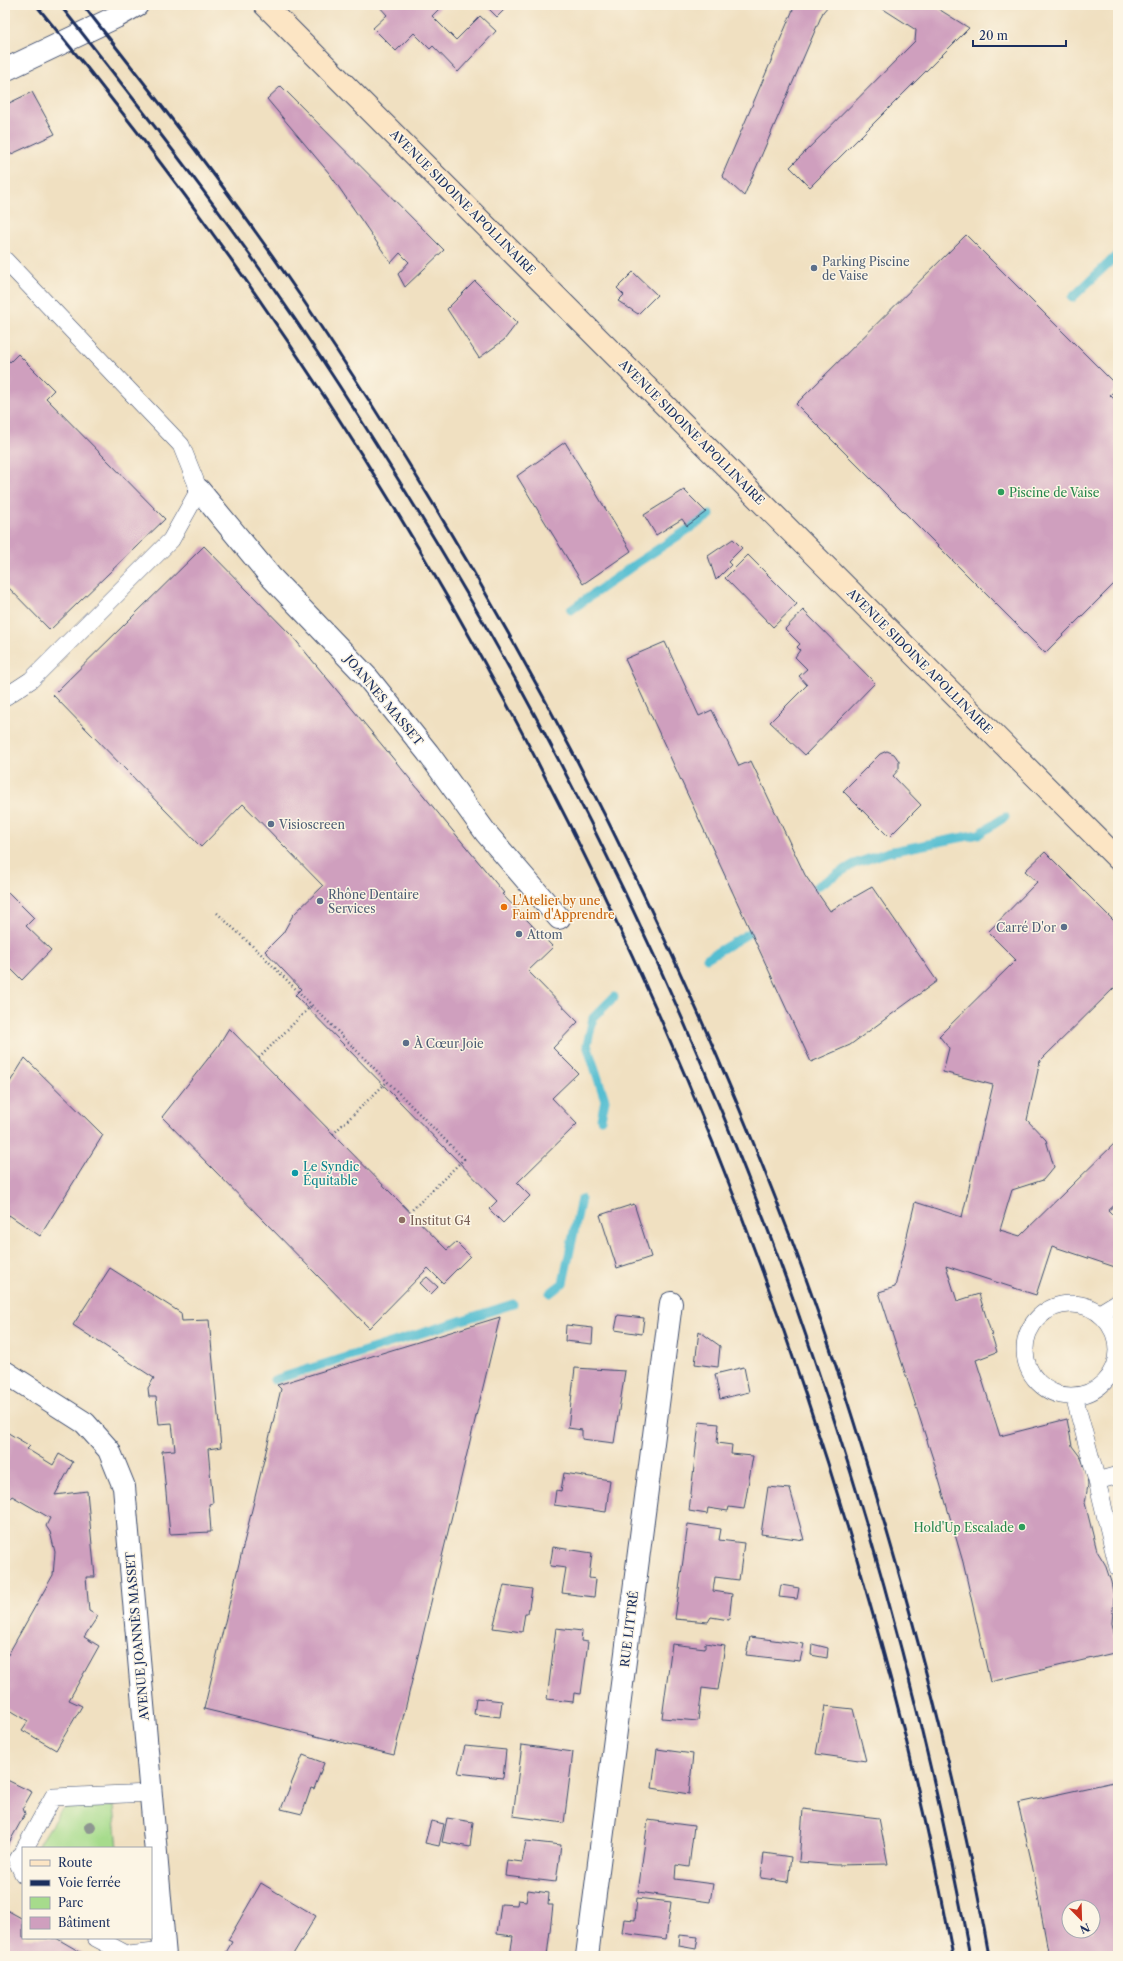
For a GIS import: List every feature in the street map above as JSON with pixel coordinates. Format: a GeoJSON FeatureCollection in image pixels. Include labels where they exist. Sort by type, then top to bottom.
{"type":"FeatureCollection","features":[{"type":"Feature","properties":{"kind":"main road","name":"AVENUE SIDOINE APOLLINAIRE"},"geometry":{"type":"LineString","coordinates":[[265,5],[1118,859]]}},
{"type":"Feature","properties":{"kind":"street"},"geometry":{"type":"LineString","coordinates":[[5,70],[116,17],[137,5]]}},
{"type":"Feature","properties":{"kind":"street","name":"JOANNES MASSET"},"geometry":{"type":"LineString","coordinates":[[199,490],[270,576],[368,678],[428,753],[486,833],[559,918]]}},
{"type":"Feature","properties":{"kind":"street","name":"RUE LITTRÉ"},"geometry":{"type":"LineString","coordinates":[[587,1956],[671,1303]]}},
{"type":"Feature","properties":{"kind":"street","name":"AVENUE JOANNÈS MASSET"},"geometry":{"type":"LineString","coordinates":[[5,1372],[85,1423],[109,1450],[124,1488],[165,1953]]}},
{"type":"Feature","properties":{"kind":"lane"},"geometry":{"type":"LineString","coordinates":[[5,260],[182,445],[199,490],[171,540],[31,680],[5,697]]}},
{"type":"Feature","properties":{"kind":"lane"},"geometry":{"type":"LineString","coordinates":[[1100,1313],[1118,1302]]}},
{"type":"Feature","properties":{"kind":"lane"},"geometry":{"type":"LineString","coordinates":[[1072,1304],[1086,1306],[1100,1313],[1109,1322],[1115,1334],[1118,1355],[1111,1374],[1101,1386],[1089,1393],[1074,1396],[1059,1395],[1046,1389],[1035,1379],[1027,1366],[1025,1351],[1026,1337],[1033,1323],[1044,1312],[1057,1306],[1072,1304]]}},
{"type":"Feature","properties":{"kind":"lane"},"geometry":{"type":"LineString","coordinates":[[1074,1396],[1097,1481],[1118,1568]]}},
{"type":"Feature","properties":{"kind":"lane"},"geometry":{"type":"LineString","coordinates":[[1097,1481],[1118,1475]]}},
{"type":"Feature","properties":{"kind":"lane"},"geometry":{"type":"LineString","coordinates":[[26,1847],[53,1797],[151,1793]]}},
{"type":"Feature","properties":{"kind":"lane"},"geometry":{"type":"LineString","coordinates":[[22,1853],[18,1861],[22,1871]]}},
{"type":"Feature","properties":{"kind":"lane"},"geometry":{"type":"LineString","coordinates":[[98,1939],[128,1955],[165,1953]]}},
{"type":"Feature","properties":{"kind":"path"},"geometry":{"type":"LineString","coordinates":[[217,912],[262,955],[464,1159],[410,1212]]}},
{"type":"Feature","properties":{"kind":"path"},"geometry":{"type":"LineString","coordinates":[[258,1058],[312,1005]]}},
{"type":"Feature","properties":{"kind":"path"},"geometry":{"type":"LineString","coordinates":[[333,1134],[387,1082]]}},
{"type":"Feature","properties":{"kind":"green space"},"geometry":{"type":"Polygon","coordinates":[[[114,1806],[118,1847],[38,1847],[59,1813],[66,1808],[114,1806]]]}},
{"type":"Feature","properties":{"kind":"building"},"geometry":{"type":"Polygon","coordinates":[[[378,5],[437,5],[440,8],[432,16],[456,40],[480,16],[496,31],[458,72],[433,46],[430,49],[414,33],[396,51],[373,28],[387,15],[378,5]]]}},
{"type":"Feature","properties":{"kind":"building"},"geometry":{"type":"Polygon","coordinates":[[[485,5],[509,5],[497,17],[485,5]]]}},
{"type":"Feature","properties":{"kind":"building"},"geometry":{"type":"Polygon","coordinates":[[[795,5],[829,5],[823,12],[744,196],[722,176],[795,5]]]}},
{"type":"Feature","properties":{"kind":"building"},"geometry":{"type":"Polygon","coordinates":[[[877,5],[932,5],[969,28],[810,187],[790,167],[915,41],[916,30],[877,5]]]}},
{"type":"Feature","properties":{"kind":"building"},"geometry":{"type":"Polygon","coordinates":[[[281,86],[444,250],[405,287],[398,274],[409,262],[400,253],[391,263],[329,173],[267,99],[281,86]]]}},
{"type":"Feature","properties":{"kind":"building"},"geometry":{"type":"Polygon","coordinates":[[[32,92],[55,134],[5,157],[5,105],[32,92]]]}},
{"type":"Feature","properties":{"kind":"building","name":"Piscine de Vaise"},"geometry":{"type":"Polygon","coordinates":[[[966,235],[1118,387],[1110,395],[1118,403],[1118,580],[1045,653],[796,404],[966,235]]]}},
{"type":"Feature","properties":{"kind":"building"},"geometry":{"type":"Polygon","coordinates":[[[633,272],[657,295],[638,314],[618,301],[624,295],[617,288],[633,272]]]}},
{"type":"Feature","properties":{"kind":"building"},"geometry":{"type":"Polygon","coordinates":[[[475,281],[517,323],[504,340],[479,358],[447,309],[475,281]]]}},
{"type":"Feature","properties":{"kind":"building"},"geometry":{"type":"Polygon","coordinates":[[[18,354],[54,390],[46,398],[165,519],[50,630],[5,584],[5,357],[10,362],[18,354]]]}},
{"type":"Feature","properties":{"kind":"building"},"geometry":{"type":"Polygon","coordinates":[[[565,442],[631,551],[583,584],[517,476],[565,442]]]}},
{"type":"Feature","properties":{"kind":"building"},"geometry":{"type":"Polygon","coordinates":[[[684,490],[706,512],[687,526],[682,519],[656,535],[644,515],[684,490]]]}},
{"type":"Feature","properties":{"kind":"building"},"geometry":{"type":"Polygon","coordinates":[[[733,539],[742,548],[728,562],[731,565],[716,580],[708,556],[733,539]]]}},
{"type":"Feature","properties":{"kind":"building"},"geometry":{"type":"Polygon","coordinates":[[[204,546],[293,637],[504,893],[502,894],[553,947],[528,971],[578,1022],[553,1048],[578,1073],[552,1098],[577,1124],[517,1183],[530,1196],[503,1223],[489,1209],[497,1201],[295,995],[301,989],[265,951],[283,933],[293,915],[323,886],[243,804],[201,847],[53,695],[204,546]]]}},
{"type":"Feature","properties":{"kind":"building"},"geometry":{"type":"Polygon","coordinates":[[[748,555],[797,604],[773,627],[725,578],[748,555]]]}},
{"type":"Feature","properties":{"kind":"building"},"geometry":{"type":"Polygon","coordinates":[[[803,610],[875,683],[805,755],[770,722],[807,685],[799,676],[807,669],[795,657],[800,650],[797,647],[800,644],[785,629],[803,610]]]}},
{"type":"Feature","properties":{"kind":"building"},"geometry":{"type":"Polygon","coordinates":[[[665,642],[699,716],[712,710],[739,766],[751,761],[805,875],[830,911],[872,887],[937,981],[850,1045],[811,1062],[625,659],[665,642]]]}},
{"type":"Feature","properties":{"kind":"building"},"geometry":{"type":"Polygon","coordinates":[[[887,751],[894,754],[899,761],[899,769],[893,776],[921,805],[889,837],[843,791],[880,754],[887,751]]]}},
{"type":"Feature","properties":{"kind":"building"},"geometry":{"type":"Polygon","coordinates":[[[1045,852],[1118,925],[1118,984],[1040,1061],[1027,1120],[1046,1140],[1054,1167],[1043,1180],[1012,1190],[1000,1230],[1020,1236],[1118,1140],[1118,1202],[1108,1211],[1118,1221],[1118,1268],[1052,1246],[1036,1295],[946,1266],[957,1301],[979,1294],[997,1352],[976,1360],[1000,1436],[1067,1419],[1072,1446],[1081,1458],[1087,1474],[1088,1485],[1085,1503],[1097,1551],[1105,1564],[1111,1582],[1114,1597],[1112,1623],[1118,1652],[990,1682],[963,1562],[933,1459],[879,1292],[895,1287],[915,1202],[962,1217],[993,1085],[943,1072],[949,1048],[939,1036],[1016,960],[988,932],[1037,882],[1025,871],[1045,852]]]}},
{"type":"Feature","properties":{"kind":"building"},"geometry":{"type":"Polygon","coordinates":[[[5,889],[34,918],[26,926],[51,950],[22,980],[5,963],[5,889]]]}},
{"type":"Feature","properties":{"kind":"building","name":"Le Syndic Équitable"},"geometry":{"type":"Polygon","coordinates":[[[229,1028],[447,1250],[456,1242],[470,1256],[443,1283],[428,1268],[369,1328],[162,1117],[218,1046],[229,1028]]]}},
{"type":"Feature","properties":{"kind":"building"},"geometry":{"type":"Polygon","coordinates":[[[25,1058],[103,1135],[40,1236],[9,1215],[5,1222],[5,1090],[25,1058]]]}},
{"type":"Feature","properties":{"kind":"building"},"geometry":{"type":"Polygon","coordinates":[[[634,1204],[651,1257],[617,1268],[600,1215],[634,1204]]]}},
{"type":"Feature","properties":{"kind":"building"},"geometry":{"type":"Polygon","coordinates":[[[110,1268],[181,1313],[182,1321],[209,1320],[221,1447],[208,1449],[213,1503],[209,1504],[211,1532],[170,1534],[162,1451],[175,1450],[172,1423],[159,1424],[156,1397],[149,1397],[148,1388],[154,1378],[73,1325],[110,1268]]]}},
{"type":"Feature","properties":{"kind":"building"},"geometry":{"type":"Polygon","coordinates":[[[427,1277],[438,1287],[431,1294],[420,1283],[427,1277]]]}},
{"type":"Feature","properties":{"kind":"building"},"geometry":{"type":"Polygon","coordinates":[[[618,1315],[644,1318],[642,1334],[615,1330],[618,1315]]]}},
{"type":"Feature","properties":{"kind":"building"},"geometry":{"type":"Polygon","coordinates":[[[500,1317],[394,1755],[204,1709],[281,1389],[277,1385],[500,1317]]]}},
{"type":"Feature","properties":{"kind":"building"},"geometry":{"type":"Polygon","coordinates":[[[566,1325],[593,1328],[592,1344],[565,1341],[566,1325]]]}},
{"type":"Feature","properties":{"kind":"building"},"geometry":{"type":"Polygon","coordinates":[[[699,1331],[720,1346],[718,1367],[695,1364],[699,1331]]]}},
{"type":"Feature","properties":{"kind":"building"},"geometry":{"type":"Polygon","coordinates":[[[744,1367],[749,1392],[720,1399],[715,1374],[744,1367]]]}},
{"type":"Feature","properties":{"kind":"building"},"geometry":{"type":"Polygon","coordinates":[[[575,1368],[625,1371],[614,1443],[582,1439],[582,1430],[568,1428],[575,1368]]]}},
{"type":"Feature","properties":{"kind":"building"},"geometry":{"type":"Polygon","coordinates":[[[699,1422],[719,1424],[717,1443],[732,1445],[731,1454],[753,1456],[744,1509],[729,1507],[728,1511],[708,1508],[707,1514],[689,1511],[699,1422]]]}},
{"type":"Feature","properties":{"kind":"building"},"geometry":{"type":"Polygon","coordinates":[[[5,1431],[30,1446],[27,1449],[53,1465],[59,1454],[73,1462],[55,1495],[87,1491],[95,1577],[86,1577],[89,1611],[98,1616],[84,1637],[99,1646],[69,1700],[82,1706],[56,1750],[22,1730],[28,1721],[5,1707],[5,1660],[53,1575],[55,1552],[50,1532],[46,1526],[50,1518],[12,1496],[5,1504],[5,1431]]]}},
{"type":"Feature","properties":{"kind":"building"},"geometry":{"type":"Polygon","coordinates":[[[564,1473],[610,1480],[606,1512],[554,1505],[556,1490],[561,1491],[564,1473]]]}},
{"type":"Feature","properties":{"kind":"building"},"geometry":{"type":"Polygon","coordinates":[[[768,1487],[790,1489],[804,1540],[761,1534],[768,1487]]]}},
{"type":"Feature","properties":{"kind":"building"},"geometry":{"type":"Polygon","coordinates":[[[688,1524],[721,1529],[719,1540],[744,1543],[739,1580],[715,1577],[713,1591],[732,1594],[729,1620],[711,1617],[708,1622],[675,1619],[688,1524]]]}},
{"type":"Feature","properties":{"kind":"building"},"geometry":{"type":"Polygon","coordinates":[[[553,1547],[592,1553],[589,1578],[596,1579],[594,1597],[562,1593],[566,1568],[550,1566],[553,1547]]]}},
{"type":"Feature","properties":{"kind":"building"},"geometry":{"type":"Polygon","coordinates":[[[504,1585],[532,1589],[528,1613],[525,1613],[522,1632],[493,1628],[504,1585]]]}},
{"type":"Feature","properties":{"kind":"building"},"geometry":{"type":"Polygon","coordinates":[[[781,1585],[799,1588],[797,1599],[779,1597],[781,1585]]]}},
{"type":"Feature","properties":{"kind":"building"},"geometry":{"type":"Polygon","coordinates":[[[556,1628],[582,1631],[581,1641],[588,1642],[581,1694],[574,1693],[573,1702],[547,1699],[556,1628]]]}},
{"type":"Feature","properties":{"kind":"building"},"geometry":{"type":"Polygon","coordinates":[[[750,1637],[804,1644],[800,1661],[746,1655],[750,1637]]]}},
{"type":"Feature","properties":{"kind":"building"},"geometry":{"type":"Polygon","coordinates":[[[705,1643],[725,1646],[718,1690],[702,1688],[698,1721],[662,1718],[672,1644],[705,1648],[705,1643]]]}},
{"type":"Feature","properties":{"kind":"building"},"geometry":{"type":"Polygon","coordinates":[[[812,1644],[828,1648],[827,1658],[811,1655],[812,1644]]]}},
{"type":"Feature","properties":{"kind":"building"},"geometry":{"type":"Polygon","coordinates":[[[476,1698],[502,1701],[500,1717],[474,1714],[476,1698]]]}},
{"type":"Feature","properties":{"kind":"building"},"geometry":{"type":"Polygon","coordinates":[[[825,1706],[853,1709],[866,1761],[816,1754],[825,1706]]]}},
{"type":"Feature","properties":{"kind":"building"},"geometry":{"type":"Polygon","coordinates":[[[522,1745],[573,1752],[564,1823],[513,1816],[522,1745]]]}},
{"type":"Feature","properties":{"kind":"building"},"geometry":{"type":"Polygon","coordinates":[[[465,1746],[506,1750],[503,1778],[458,1773],[465,1746]]]}},
{"type":"Feature","properties":{"kind":"building"},"geometry":{"type":"Polygon","coordinates":[[[657,1749],[693,1754],[689,1794],[652,1788],[657,1749]]]}},
{"type":"Feature","properties":{"kind":"building"},"geometry":{"type":"Polygon","coordinates":[[[303,1755],[324,1763],[314,1789],[311,1788],[302,1814],[281,1809],[303,1755]]]}},
{"type":"Feature","properties":{"kind":"building"},"geometry":{"type":"Polygon","coordinates":[[[5,1779],[32,1792],[23,1808],[25,1814],[5,1850],[5,1779]]]}},
{"type":"Feature","properties":{"kind":"building"},"geometry":{"type":"Polygon","coordinates":[[[1118,1781],[1118,1956],[1049,1956],[1032,1864],[1018,1803],[1118,1781]]]}},
{"type":"Feature","properties":{"kind":"building"},"geometry":{"type":"Polygon","coordinates":[[[803,1809],[879,1818],[888,1864],[836,1865],[799,1862],[803,1809]]]}},
{"type":"Feature","properties":{"kind":"building"},"geometry":{"type":"Polygon","coordinates":[[[447,1818],[473,1822],[470,1847],[442,1842],[447,1818]]]}},
{"type":"Feature","properties":{"kind":"building"},"geometry":{"type":"Polygon","coordinates":[[[648,1820],[694,1826],[689,1867],[676,1865],[675,1879],[713,1884],[710,1902],[638,1892],[648,1820]]]}},
{"type":"Feature","properties":{"kind":"building"},"geometry":{"type":"Polygon","coordinates":[[[431,1821],[444,1824],[439,1846],[425,1843],[431,1821]]]}},
{"type":"Feature","properties":{"kind":"building"},"geometry":{"type":"Polygon","coordinates":[[[526,1841],[561,1845],[556,1882],[505,1876],[507,1860],[522,1862],[526,1841]]]}},
{"type":"Feature","properties":{"kind":"building"},"geometry":{"type":"Polygon","coordinates":[[[764,1853],[791,1857],[788,1882],[761,1878],[764,1853]]]}},
{"type":"Feature","properties":{"kind":"building"},"geometry":{"type":"Polygon","coordinates":[[[261,1883],[316,1916],[292,1956],[224,1956],[232,1942],[228,1940],[261,1883]]]}},
{"type":"Feature","properties":{"kind":"building"},"geometry":{"type":"Polygon","coordinates":[[[528,1890],[549,1893],[548,1905],[553,1905],[547,1956],[510,1956],[513,1936],[497,1934],[501,1904],[517,1905],[518,1900],[526,1901],[528,1890]]]}},
{"type":"Feature","properties":{"kind":"building"},"geometry":{"type":"Polygon","coordinates":[[[637,1898],[671,1902],[666,1939],[622,1933],[624,1919],[635,1920],[637,1898]]]}},
{"type":"Feature","properties":{"kind":"building"},"geometry":{"type":"Polygon","coordinates":[[[5,1909],[22,1918],[22,1939],[58,1939],[87,1956],[5,1956],[5,1909]]]}},
{"type":"Feature","properties":{"kind":"building"},"geometry":{"type":"Polygon","coordinates":[[[680,1935],[698,1937],[696,1949],[679,1946],[680,1935]]]}},
{"type":"Feature","properties":{"kind":"waterway"},"geometry":{"type":"LineString","coordinates":[[1072,298],[1118,254]]}},
{"type":"Feature","properties":{"kind":"waterway"},"geometry":{"type":"LineString","coordinates":[[571,610],[637,563],[710,515]]}},
{"type":"Feature","properties":{"kind":"waterway"},"geometry":{"type":"LineString","coordinates":[[816,887],[854,864],[888,852],[979,834],[1005,817]]}},
{"type":"Feature","properties":{"kind":"waterway"},"geometry":{"type":"LineString","coordinates":[[707,958],[751,932]]}},
{"type":"Feature","properties":{"kind":"waterway"},"geometry":{"type":"LineString","coordinates":[[601,1119],[605,1100],[587,1045],[593,1018],[614,997]]}},
{"type":"Feature","properties":{"kind":"waterway"},"geometry":{"type":"LineString","coordinates":[[550,1293],[563,1283],[581,1199]]}},
{"type":"Feature","properties":{"kind":"waterway"},"geometry":{"type":"LineString","coordinates":[[274,1380],[513,1304]]}},
{"type":"Feature","properties":{"kind":"railway"},"geometry":{"type":"LineString","coordinates":[[36,5],[174,180],[302,363],[421,552],[530,747],[628,947],[716,1152],[794,1360],[861,1573],[888,1668],[934,1859],[953,1956]]}},
{"type":"Feature","properties":{"kind":"railway"},"geometry":{"type":"LineString","coordinates":[[60,5],[204,191],[272,286],[338,384],[431,532],[518,684],[596,834],[668,987],[734,1143],[794,1302],[848,1463],[895,1626],[936,1791],[970,1956]]}},
{"type":"Feature","properties":{"kind":"railway"},"geometry":{"type":"LineString","coordinates":[[83,5],[193,147],[299,294],[443,519],[509,635],[573,753],[633,872],[690,994],[743,1117],[792,1241],[821,1320],[860,1441],[896,1563],[936,1709],[970,1857],[989,1956]]}},
{"type":"Feature","properties":{"kind":"place","name":"Parking Piscine de Vaise"},"geometry":{"type":"Point","coordinates":[814,268]}},
{"type":"Feature","properties":{"kind":"place","name":"Piscine de Vaise"},"geometry":{"type":"Point","coordinates":[1001,492]}},
{"type":"Feature","properties":{"kind":"place","name":"Visioscreen"},"geometry":{"type":"Point","coordinates":[271,824]}},
{"type":"Feature","properties":{"kind":"place","name":"Rhône Dentaire Services"},"geometry":{"type":"Point","coordinates":[320,901]}},
{"type":"Feature","properties":{"kind":"place","name":"L'Atelier by une Faim d'Apprendre"},"geometry":{"type":"Point","coordinates":[504,907]}},
{"type":"Feature","properties":{"kind":"place","name":"Carré D'or"},"geometry":{"type":"Point","coordinates":[1064,927]}},
{"type":"Feature","properties":{"kind":"place","name":"Attom"},"geometry":{"type":"Point","coordinates":[519,934]}},
{"type":"Feature","properties":{"kind":"place","name":"À Cœur Joie"},"geometry":{"type":"Point","coordinates":[406,1043]}},
{"type":"Feature","properties":{"kind":"place","name":"Le Syndic Équitable"},"geometry":{"type":"Point","coordinates":[295,1173]}},
{"type":"Feature","properties":{"kind":"place","name":"Institut G4"},"geometry":{"type":"Point","coordinates":[402,1220]}},
{"type":"Feature","properties":{"kind":"place","name":"Hold'Up Escalade"},"geometry":{"type":"Point","coordinates":[1022,1527]}}]}
